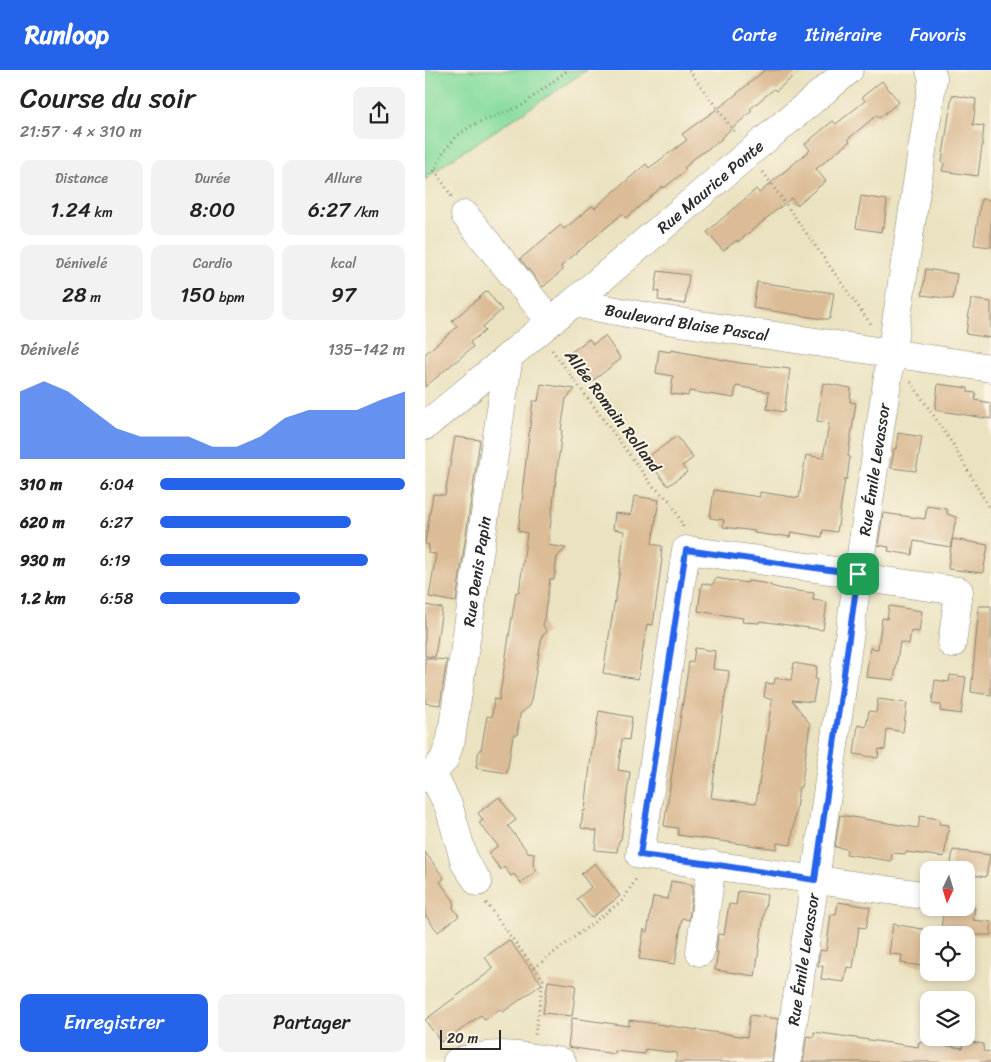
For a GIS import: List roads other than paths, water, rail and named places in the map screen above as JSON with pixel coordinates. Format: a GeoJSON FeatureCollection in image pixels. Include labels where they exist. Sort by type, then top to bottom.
{"type":"FeatureCollection","features":[{"type":"Feature","properties":{"kind":"street","name":"Rue Maurice Ponte"},"geometry":{"type":"LineString","coordinates":[[573,303],[849,70]]}},
{"type":"Feature","properties":{"kind":"street"},"geometry":{"type":"LineString","coordinates":[[891,353],[933,78],[930,70]]}},
{"type":"Feature","properties":{"kind":"street"},"geometry":{"type":"LineString","coordinates":[[465,215],[544,326]]}},
{"type":"Feature","properties":{"kind":"street"},"geometry":{"type":"LineString","coordinates":[[425,426],[573,303]]}},
{"type":"Feature","properties":{"kind":"street","name":"Boulevard Blaise Pascal"},"geometry":{"type":"LineString","coordinates":[[573,303],[660,319],[991,368]]}},
{"type":"Feature","properties":{"kind":"street","name":"Rue Émile Levassor"},"geometry":{"type":"LineString","coordinates":[[787,1062],[891,353]]}},
{"type":"Feature","properties":{"kind":"street","name":"Rue Denis Papin"},"geometry":{"type":"LineString","coordinates":[[429,776],[444,760],[451,739],[509,356]]}},
{"type":"Feature","properties":{"kind":"street"},"geometry":{"type":"LineString","coordinates":[[916,894],[640,855],[686,550],[858,574],[879,580],[959,591],[951,644]]}},
{"type":"Feature","properties":{"kind":"street"},"geometry":{"type":"LineString","coordinates":[[429,776],[449,807],[465,864],[478,882]]}},
{"type":"Feature","properties":{"kind":"street"},"geometry":{"type":"LineString","coordinates":[[700,952],[712,864]]}},
{"type":"Feature","properties":{"kind":"street"},"geometry":{"type":"LineString","coordinates":[[457,1062],[473,1057],[494,1055],[510,1055],[562,1062]]}}]}
